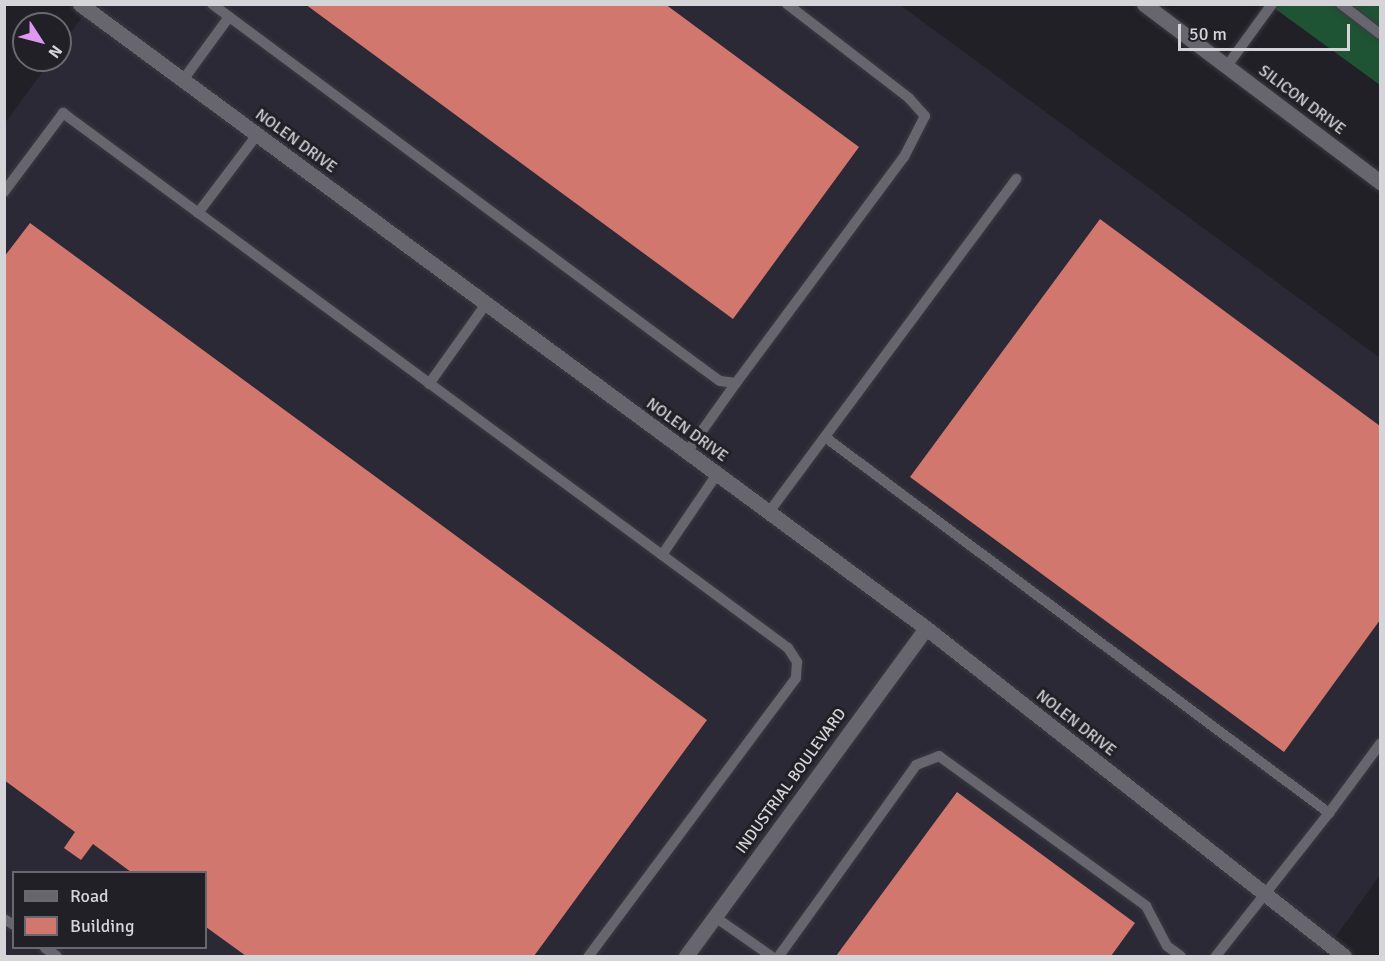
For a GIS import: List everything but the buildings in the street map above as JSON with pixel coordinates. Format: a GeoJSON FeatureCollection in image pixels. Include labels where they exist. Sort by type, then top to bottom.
{"type":"FeatureCollection","features":[{"type":"Feature","properties":{"kind":"street","name":"NOLEN DRIVE"},"geometry":{"type":"LineString","coordinates":[[80,4],[926,628],[1344,957]]}},
{"type":"Feature","properties":{"kind":"street","name":"SILICON DRIVE"},"geometry":{"type":"LineString","coordinates":[[1144,4],[1380,182]]}},
{"type":"Feature","properties":{"kind":"street","name":"INDUSTRIAL BOULEVARD"},"geometry":{"type":"LineString","coordinates":[[686,957],[926,628]]}},
{"type":"Feature","properties":{"kind":"lane"},"geometry":{"type":"LineString","coordinates":[[212,4],[702,368],[720,381],[736,383]]}},
{"type":"Feature","properties":{"kind":"lane"},"geometry":{"type":"LineString","coordinates":[[687,452],[904,157],[925,116],[909,98],[788,4]]}},
{"type":"Feature","properties":{"kind":"lane"},"geometry":{"type":"LineString","coordinates":[[1227,66],[1272,4]]}},
{"type":"Feature","properties":{"kind":"lane"},"geometry":{"type":"LineString","coordinates":[[1341,4],[1380,34]]}},
{"type":"Feature","properties":{"kind":"lane"},"geometry":{"type":"LineString","coordinates":[[183,80],[229,17]]}},
{"type":"Feature","properties":{"kind":"lane"},"geometry":{"type":"LineString","coordinates":[[4,192],[63,113],[788,648],[797,662],[796,678],[589,957]]}},
{"type":"Feature","properties":{"kind":"lane"},"geometry":{"type":"LineString","coordinates":[[198,213],[257,135]]}},
{"type":"Feature","properties":{"kind":"lane"},"geometry":{"type":"LineString","coordinates":[[769,512],[1016,179]]}},
{"type":"Feature","properties":{"kind":"lane"},"geometry":{"type":"LineString","coordinates":[[429,384],[486,304]]}},
{"type":"Feature","properties":{"kind":"lane"},"geometry":{"type":"LineString","coordinates":[[825,437],[1329,813]]}},
{"type":"Feature","properties":{"kind":"lane"},"geometry":{"type":"LineString","coordinates":[[662,555],[717,474]]}},
{"type":"Feature","properties":{"kind":"lane"},"geometry":{"type":"LineString","coordinates":[[1216,957],[1380,744]]}},
{"type":"Feature","properties":{"kind":"lane"},"geometry":{"type":"LineString","coordinates":[[779,957],[916,765],[939,756],[1146,906],[1167,946],[1181,957]]}},
{"type":"Feature","properties":{"kind":"lane"},"geometry":{"type":"LineString","coordinates":[[715,917],[771,957]]}},
{"type":"Feature","properties":{"kind":"shaded area"},"geometry":{"type":"Polygon","coordinates":[[[91,5],[900,5],[1380,358],[1380,875],[1322,956],[5,956],[5,123],[42,72],[72,72],[72,31],[91,5]]]}},
{"type":"Feature","properties":{"kind":"green space"},"geometry":{"type":"Polygon","coordinates":[[[1270,5],[1380,5],[1380,85],[1270,5]]]}}]}
